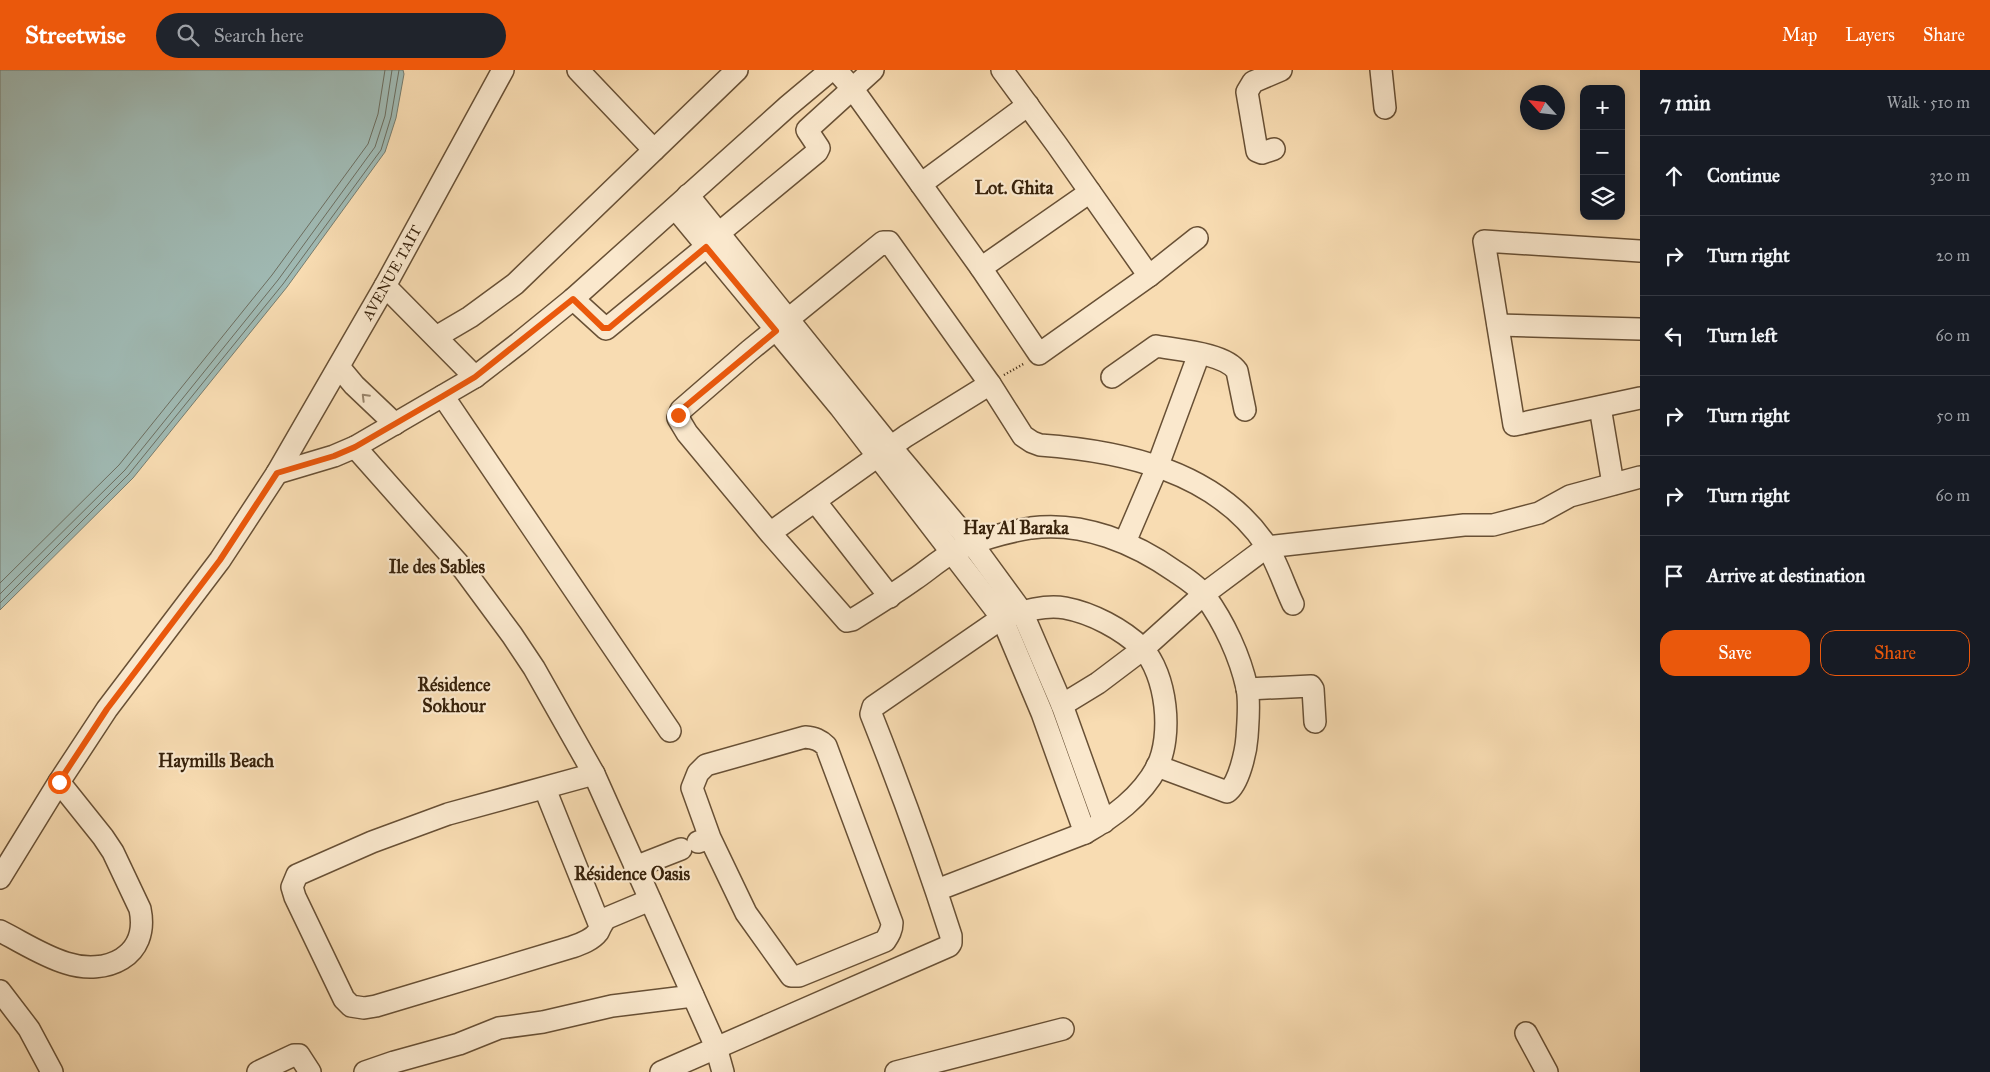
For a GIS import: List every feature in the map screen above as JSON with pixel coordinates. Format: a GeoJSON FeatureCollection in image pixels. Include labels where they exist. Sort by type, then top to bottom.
{"type":"FeatureCollection","features":[{"type":"Feature","properties":{"kind":"street","name":"AVENUE TAIT"},"geometry":{"type":"LineString","coordinates":[[0,878],[59,782],[107,709],[220,560],[277,473],[385,286],[503,70]]}},
{"type":"Feature","properties":{"kind":"street"},"geometry":{"type":"LineString","coordinates":[[578,70],[654,150]]}},
{"type":"Feature","properties":{"kind":"street"},"geometry":{"type":"LineString","coordinates":[[436,337],[470,317],[515,284],[737,70]]}},
{"type":"Feature","properties":{"kind":"street"},"geometry":{"type":"LineString","coordinates":[[277,473],[334,456],[355,447],[475,377],[573,299],[788,106],[831,70]]}},
{"type":"Feature","properties":{"kind":"street"},"geometry":{"type":"LineString","coordinates":[[836,70],[852,88],[921,184],[1039,354],[1148,276],[1197,238]]}},
{"type":"Feature","properties":{"kind":"street"},"geometry":{"type":"LineString","coordinates":[[808,130],[873,70]]}},
{"type":"Feature","properties":{"kind":"street"},"geometry":{"type":"LineString","coordinates":[[1002,70],[1148,276]]}},
{"type":"Feature","properties":{"kind":"street"},"geometry":{"type":"LineString","coordinates":[[1274,149],[1260,153],[1257,151],[1247,92],[1253,82],[1281,70]]}},
{"type":"Feature","properties":{"kind":"street"},"geometry":{"type":"LineString","coordinates":[[1381,70],[1385,108]]}},
{"type":"Feature","properties":{"kind":"street"},"geometry":{"type":"LineString","coordinates":[[921,184],[1028,105]]}},
{"type":"Feature","properties":{"kind":"street"},"geometry":{"type":"LineString","coordinates":[[573,299],[606,329],[819,150],[808,130],[788,106]]}},
{"type":"Feature","properties":{"kind":"street"},"geometry":{"type":"LineString","coordinates":[[981,268],[1090,192]]}},
{"type":"Feature","properties":{"kind":"street"},"geometry":{"type":"LineString","coordinates":[[681,202],[885,452],[972,545],[1062,705],[1104,822]]}},
{"type":"Feature","properties":{"kind":"street"},"geometry":{"type":"LineString","coordinates":[[1640,251],[1484,241],[1514,425],[1640,398]]}},
{"type":"Feature","properties":{"kind":"street"},"geometry":{"type":"LineString","coordinates":[[1157,766],[1224,792],[1230,791],[1246,751],[1249,719],[1248,689],[1238,656],[1223,625],[1204,594],[1160,561],[1125,542],[1083,530],[1033,528],[1004,534],[952,552],[890,597],[852,620],[846,620],[770,533],[687,433],[678,415],[681,410],[886,242],[892,245],[990,384],[1023,436],[1040,445],[1110,454],[1158,465],[1178,473],[1207,491],[1249,523],[1267,547],[1293,604]]}},
{"type":"Feature","properties":{"kind":"street"},"geometry":{"type":"LineString","coordinates":[[385,286],[475,377]]}},
{"type":"Feature","properties":{"kind":"street"},"geometry":{"type":"LineString","coordinates":[[1498,325],[1640,329]]}},
{"type":"Feature","properties":{"kind":"street"},"geometry":{"type":"LineString","coordinates":[[1112,377],[1156,346],[1199,354],[1222,360],[1234,366],[1237,371],[1245,410]]}},
{"type":"Feature","properties":{"kind":"street"},"geometry":{"type":"LineString","coordinates":[[1125,542],[1158,465],[1199,354]]}},
{"type":"Feature","properties":{"kind":"street"},"geometry":{"type":"LineString","coordinates":[[339,366],[354,385],[395,424]]}},
{"type":"Feature","properties":{"kind":"street"},"geometry":{"type":"LineString","coordinates":[[770,533],[942,412],[990,384]]}},
{"type":"Feature","properties":{"kind":"street"},"geometry":{"type":"LineString","coordinates":[[443,396],[670,731]]}},
{"type":"Feature","properties":{"kind":"street"},"geometry":{"type":"LineString","coordinates":[[1600,407],[1613,484]]}},
{"type":"Feature","properties":{"kind":"street"},"geometry":{"type":"LineString","coordinates":[[355,447],[464,570],[534,668],[594,774],[716,1047],[723,1072]]}},
{"type":"Feature","properties":{"kind":"street"},"geometry":{"type":"LineString","coordinates":[[885,452],[952,552],[1012,615],[1042,713],[1085,833]]}},
{"type":"Feature","properties":{"kind":"street"},"geometry":{"type":"LineString","coordinates":[[1062,705],[1098,683],[1143,649],[1204,594],[1267,547],[1464,525],[1493,525],[1538,513],[1570,496],[1640,477]]}},
{"type":"Feature","properties":{"kind":"street"},"geometry":{"type":"LineString","coordinates":[[815,501],[890,597]]}},
{"type":"Feature","properties":{"kind":"street"},"geometry":{"type":"LineString","coordinates":[[661,1072],[948,946],[951,943],[951,936],[937,890],[871,710],[876,704],[1012,615],[1064,607],[1084,613],[1121,632],[1143,649],[1155,668],[1163,693],[1166,718],[1164,741],[1157,766],[1139,792],[1125,807],[1085,833],[937,890]]}},
{"type":"Feature","properties":{"kind":"street"},"geometry":{"type":"LineString","coordinates":[[1248,689],[1311,686],[1314,689],[1315,722]]}},
{"type":"Feature","properties":{"kind":"street"},"geometry":{"type":"LineString","coordinates":[[805,738],[813,738],[820,741],[826,746],[892,923],[889,936],[885,941],[798,976],[790,976],[696,843],[692,788],[698,773],[706,764],[805,738]]}},
{"type":"Feature","properties":{"kind":"street"},"geometry":{"type":"LineString","coordinates":[[594,774],[545,789],[448,814],[372,842],[298,875],[292,887],[344,998],[351,1006],[357,1008],[376,1006],[572,947],[592,938],[607,918],[650,900]]}},
{"type":"Feature","properties":{"kind":"street"},"geometry":{"type":"LineString","coordinates":[[0,931],[53,959],[68,964],[99,966],[118,961],[130,954],[140,939],[142,919],[140,909],[113,852],[59,782]]}},
{"type":"Feature","properties":{"kind":"street"},"geometry":{"type":"LineString","coordinates":[[545,789],[600,926]]}},
{"type":"Feature","properties":{"kind":"street"},"geometry":{"type":"LineString","coordinates":[[636,867],[696,843]]}},
{"type":"Feature","properties":{"kind":"street"},"geometry":{"type":"LineString","coordinates":[[0,991],[29,1029],[52,1072]]}},
{"type":"Feature","properties":{"kind":"street"},"geometry":{"type":"LineString","coordinates":[[365,1072],[459,1044],[499,1028],[543,1022],[612,1006],[693,996]]}},
{"type":"Feature","properties":{"kind":"street"},"geometry":{"type":"LineString","coordinates":[[896,1072],[1063,1029]]}},
{"type":"Feature","properties":{"kind":"street"},"geometry":{"type":"LineString","coordinates":[[1526,1033],[1548,1072]]}},
{"type":"Feature","properties":{"kind":"street"},"geometry":{"type":"LineString","coordinates":[[258,1072],[294,1055],[300,1055],[310,1072]]}},
{"type":"Feature","properties":{"kind":"path"},"geometry":{"type":"LineString","coordinates":[[990,384],[1039,354]]}},
{"type":"Feature","properties":{"kind":"water"},"geometry":{"type":"Polygon","coordinates":[[[0,70],[403,70],[404,74],[396,118],[385,152],[287,287],[133,478],[0,610],[0,70]]]}},
{"type":"Feature","properties":{"kind":"district","name":"Lot. Ghita"},"geometry":{"type":"Point","coordinates":[1014,188]}},
{"type":"Feature","properties":{"kind":"district","name":"Hay Al Baraka"},"geometry":{"type":"Point","coordinates":[1016,528]}},
{"type":"Feature","properties":{"kind":"district","name":"Ile des Sables"},"geometry":{"type":"Point","coordinates":[437,567]}},
{"type":"Feature","properties":{"kind":"district","name":"Résidence Sokhour"},"geometry":{"type":"Point","coordinates":[454,695]}},
{"type":"Feature","properties":{"kind":"district","name":"Haymills Beach"},"geometry":{"type":"Point","coordinates":[216,761]}},
{"type":"Feature","properties":{"kind":"district","name":"Résidence Oasis"},"geometry":{"type":"Point","coordinates":[632,874]}},
{"type":"Feature","properties":{"kind":"route"},"geometry":{"type":"LineString","coordinates":[[59,782],[107,709],[220,560],[277,473],[334,456],[355,447],[443,396],[475,377],[573,299],[603,328],[609,328],[706,247],[776,331],[749,351],[681,410],[678,415]]}}]}
